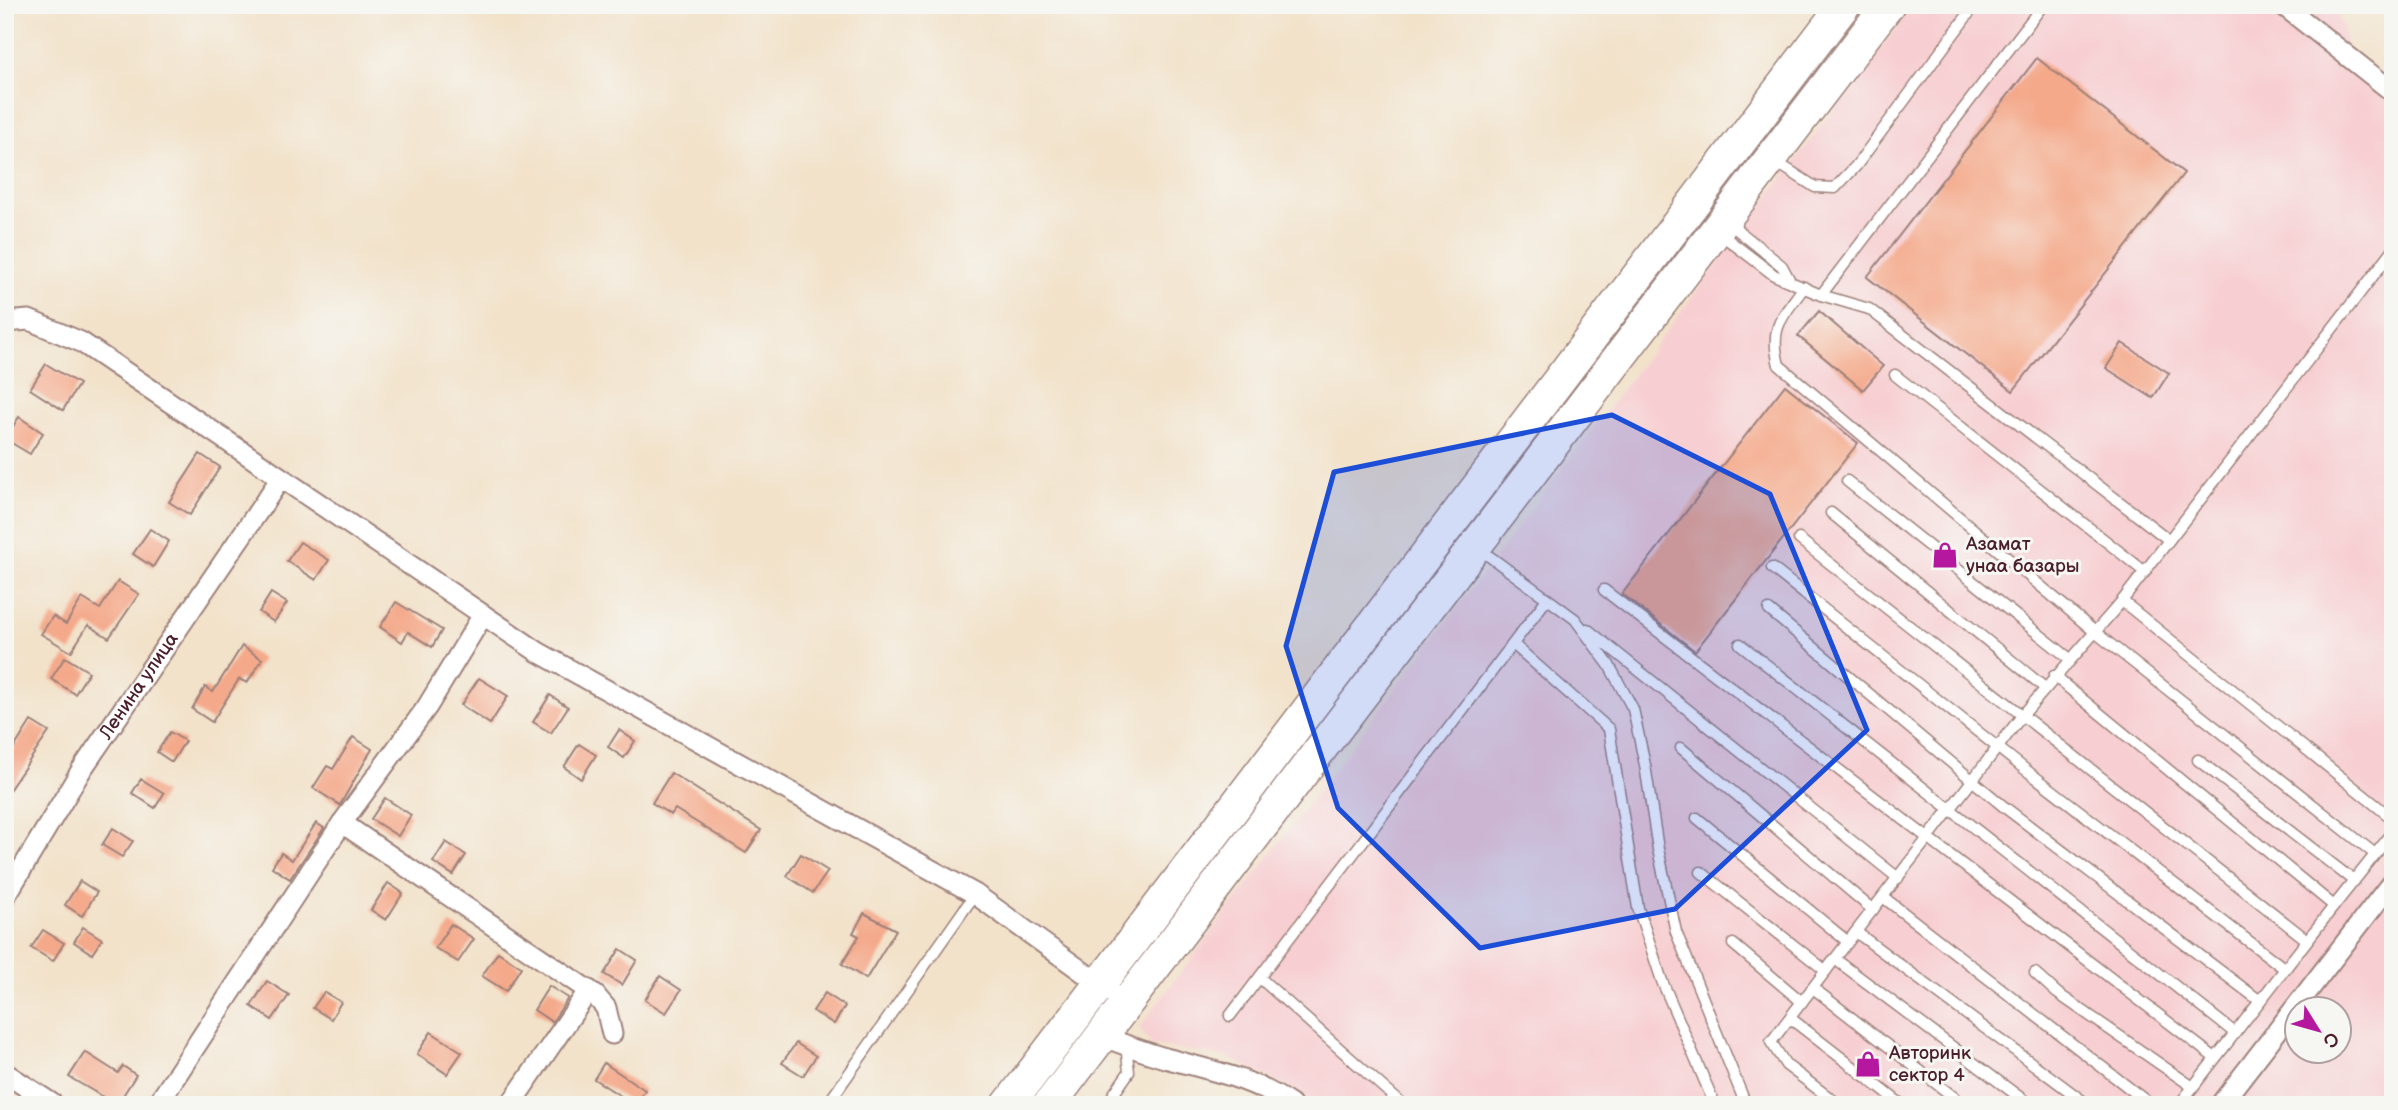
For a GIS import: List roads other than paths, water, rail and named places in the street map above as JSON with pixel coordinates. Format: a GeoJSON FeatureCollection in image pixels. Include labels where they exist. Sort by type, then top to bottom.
{"type":"FeatureCollection","features":[{"type":"Feature","properties":{"kind":"main road"},"geometry":{"type":"LineString","coordinates":[[1008,1105],[1844,5]]}},
{"type":"Feature","properties":{"kind":"main road"},"geometry":{"type":"LineString","coordinates":[[1049,1105],[1114,1041],[1126,1003],[1888,5]]}},
{"type":"Feature","properties":{"kind":"street"},"geometry":{"type":"LineString","coordinates":[[2283,5],[2393,92]]}},
{"type":"Feature","properties":{"kind":"street"},"geometry":{"type":"LineString","coordinates":[[5,322],[29,320],[81,342],[538,652],[975,894],[1101,982],[1126,1003]]}},
{"type":"Feature","properties":{"kind":"street","name":"Ленина улица"},"geometry":{"type":"LineString","coordinates":[[5,897],[82,769],[281,478]]}},
{"type":"Feature","properties":{"kind":"street"},"geometry":{"type":"LineString","coordinates":[[157,1105],[342,823],[427,707],[483,615]]}},
{"type":"Feature","properties":{"kind":"street"},"geometry":{"type":"LineString","coordinates":[[342,823],[589,990],[606,1008],[612,1034]]}},
{"type":"Feature","properties":{"kind":"street"},"geometry":{"type":"LineString","coordinates":[[2220,1105],[2393,881]]}},
{"type":"Feature","properties":{"kind":"street"},"geometry":{"type":"LineString","coordinates":[[510,1105],[589,990]]}},
{"type":"Feature","properties":{"kind":"street"},"geometry":{"type":"LineString","coordinates":[[1114,1041],[1168,1059],[1222,1071],[1275,1094],[1291,1105]]}},
{"type":"Feature","properties":{"kind":"street"},"geometry":{"type":"LineString","coordinates":[[5,1073],[54,1105]]}},
{"type":"Feature","properties":{"kind":"lane"},"geometry":{"type":"LineString","coordinates":[[1770,158],[1815,187],[1835,188],[1856,166],[1975,5]]}},
{"type":"Feature","properties":{"kind":"lane"},"geometry":{"type":"LineString","coordinates":[[1821,295],[2043,5]]}},
{"type":"Feature","properties":{"kind":"lane"},"geometry":{"type":"LineString","coordinates":[[1719,224],[1774,275],[1789,279],[1821,295],[1869,309],[2169,540]]}},
{"type":"Feature","properties":{"kind":"lane"},"geometry":{"type":"LineString","coordinates":[[1839,1105],[1778,1055],[1771,1042],[2021,717],[2122,601],[2393,250]]}},
{"type":"Feature","properties":{"kind":"lane"},"geometry":{"type":"LineString","coordinates":[[1804,287],[1783,316],[1773,340],[1779,365],[2095,632],[2375,854]]}},
{"type":"Feature","properties":{"kind":"lane"},"geometry":{"type":"LineString","coordinates":[[1895,375],[2145,572]]}},
{"type":"Feature","properties":{"kind":"lane"},"geometry":{"type":"LineString","coordinates":[[1847,481],[2070,659]]}},
{"type":"Feature","properties":{"kind":"lane"},"geometry":{"type":"LineString","coordinates":[[1831,513],[2045,688]]}},
{"type":"Feature","properties":{"kind":"lane"},"geometry":{"type":"LineString","coordinates":[[1799,539],[2021,717],[2307,940]]}},
{"type":"Feature","properties":{"kind":"lane"},"geometry":{"type":"LineString","coordinates":[[1475,545],[1575,619],[1898,878]]}},
{"type":"Feature","properties":{"kind":"lane"},"geometry":{"type":"LineString","coordinates":[[1772,568],[2285,969]]}},
{"type":"Feature","properties":{"kind":"lane"},"geometry":{"type":"LineString","coordinates":[[1604,590],[2215,1058]]}},
{"type":"Feature","properties":{"kind":"lane"},"geometry":{"type":"LineString","coordinates":[[1230,1016],[1547,599]]}},
{"type":"Feature","properties":{"kind":"lane"},"geometry":{"type":"LineString","coordinates":[[2122,601],[2393,819]]}},
{"type":"Feature","properties":{"kind":"lane"},"geometry":{"type":"LineString","coordinates":[[1769,610],[2003,806],[2260,1001]]}},
{"type":"Feature","properties":{"kind":"lane"},"geometry":{"type":"LineString","coordinates":[[1575,619],[1609,665],[1633,709],[1676,932],[1746,1105]]}},
{"type":"Feature","properties":{"kind":"lane"},"geometry":{"type":"LineString","coordinates":[[1513,644],[1609,729],[1638,908],[1662,981],[1715,1105]]}},
{"type":"Feature","properties":{"kind":"lane"},"geometry":{"type":"LineString","coordinates":[[1740,644],[2235,1033]]}},
{"type":"Feature","properties":{"kind":"lane"},"geometry":{"type":"LineString","coordinates":[[2054,676],[2334,906]]}},
{"type":"Feature","properties":{"kind":"lane"},"geometry":{"type":"LineString","coordinates":[[1681,748],[1873,909]]}},
{"type":"Feature","properties":{"kind":"lane"},"geometry":{"type":"LineString","coordinates":[[2198,760],[2354,881]]}},
{"type":"Feature","properties":{"kind":"lane"},"geometry":{"type":"LineString","coordinates":[[1697,818],[1848,943]]}},
{"type":"Feature","properties":{"kind":"lane"},"geometry":{"type":"LineString","coordinates":[[2179,1105],[2393,832]]}},
{"type":"Feature","properties":{"kind":"lane"},"geometry":{"type":"LineString","coordinates":[[1701,872],[1826,971]]}},
{"type":"Feature","properties":{"kind":"lane"},"geometry":{"type":"LineString","coordinates":[[827,1105],[975,894]]}},
{"type":"Feature","properties":{"kind":"lane"},"geometry":{"type":"LineString","coordinates":[[1883,897],[2151,1105]]}},
{"type":"Feature","properties":{"kind":"lane"},"geometry":{"type":"LineString","coordinates":[[1856,932],[2088,1105]]}},
{"type":"Feature","properties":{"kind":"lane"},"geometry":{"type":"LineString","coordinates":[[1733,944],[1802,1002]]}},
{"type":"Feature","properties":{"kind":"lane"},"geometry":{"type":"LineString","coordinates":[[1835,959],[2030,1105]]}},
{"type":"Feature","properties":{"kind":"lane"},"geometry":{"type":"LineString","coordinates":[[2035,973],[2057,993],[2193,1087]]}},
{"type":"Feature","properties":{"kind":"lane"},"geometry":{"type":"LineString","coordinates":[[1260,978],[1403,1105]]}},
{"type":"Feature","properties":{"kind":"lane"},"geometry":{"type":"LineString","coordinates":[[1813,988],[1964,1105]]}},
{"type":"Feature","properties":{"kind":"lane"},"geometry":{"type":"LineString","coordinates":[[1790,1018],[1902,1105]]}},
{"type":"Feature","properties":{"kind":"lane"},"geometry":{"type":"LineString","coordinates":[[1105,1105],[1129,1072],[1114,1041]]}},
{"type":"Feature","properties":{"kind":"place","name":"Азамат унаа базары"},"geometry":{"type":"Point","coordinates":[1945,555]}},
{"type":"Feature","properties":{"kind":"place","name":"Авторинк сектор 4"},"geometry":{"type":"Point","coordinates":[1868,1064]}}]}
